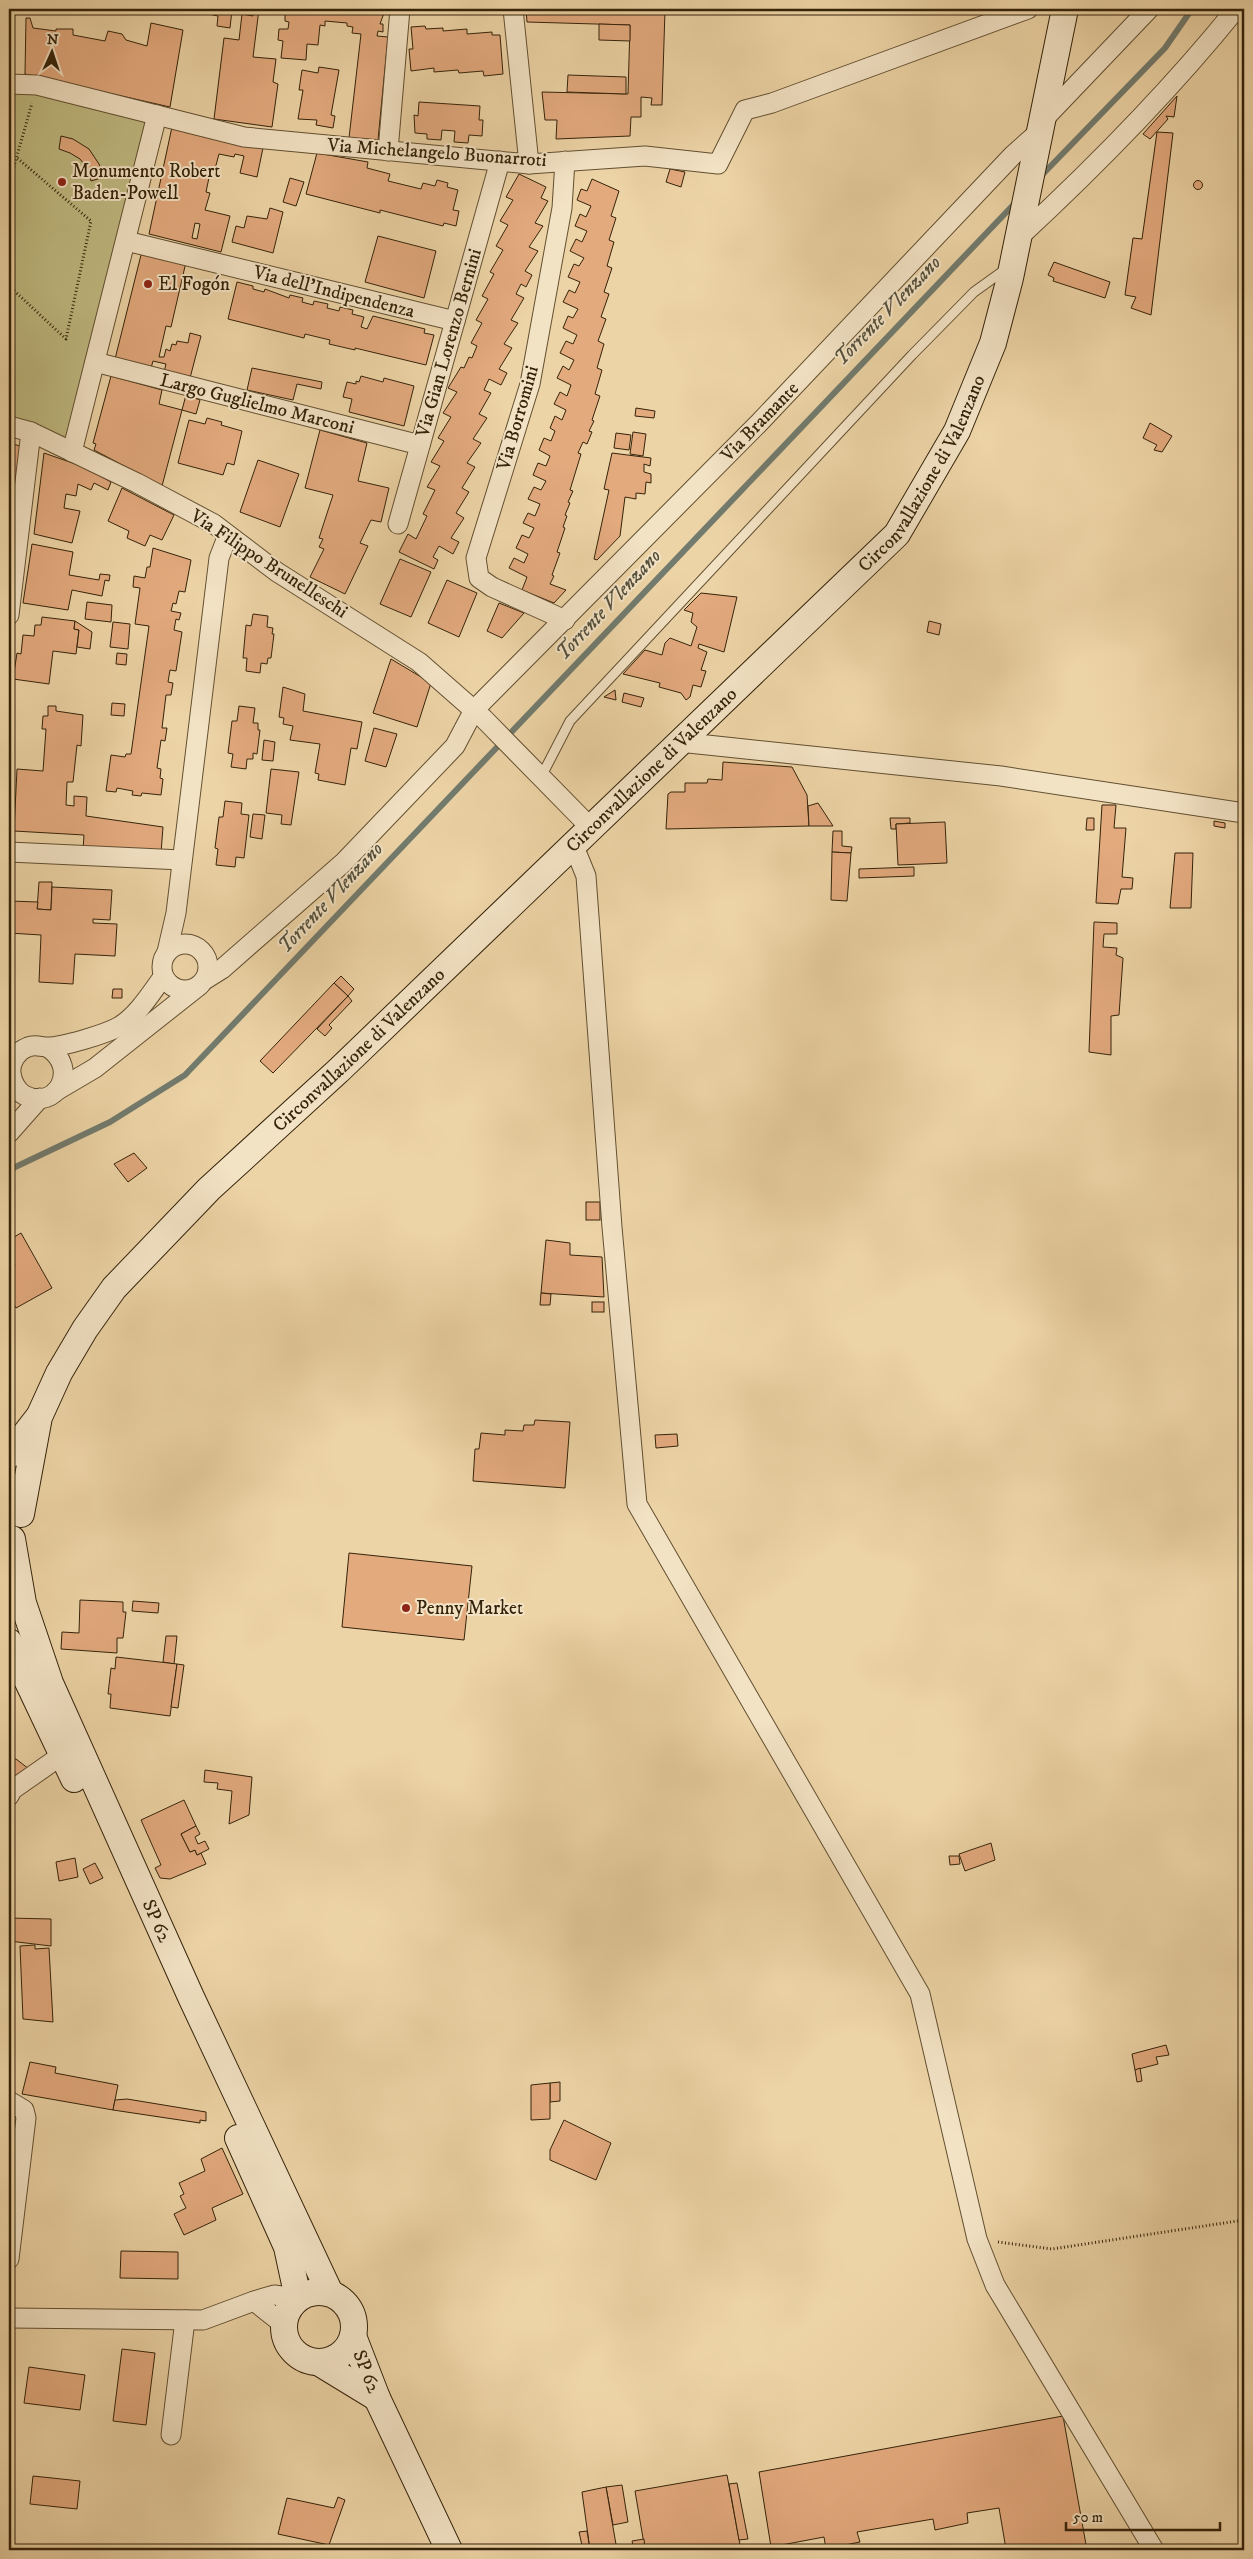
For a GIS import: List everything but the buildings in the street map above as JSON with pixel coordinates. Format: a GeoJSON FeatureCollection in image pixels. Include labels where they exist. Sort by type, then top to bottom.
{"type":"FeatureCollection","features":[{"type":"Feature","properties":{"kind":"main road","name":"Circonvallazione di Valenzano"},"geometry":{"type":"LineString","coordinates":[[39,1417],[59,1373],[85,1329],[114,1288],[210,1189],[338,1072],[581,836],[897,534],[957,431],[993,343],[1017,243],[1065,9]]}},
{"type":"Feature","properties":{"kind":"main road"},"geometry":{"type":"LineString","coordinates":[[9,1455],[39,1417]]}},
{"type":"Feature","properties":{"kind":"main road"},"geometry":{"type":"LineString","coordinates":[[10,1540],[21,1523],[21,1514],[39,1417]]}},
{"type":"Feature","properties":{"kind":"main road"},"geometry":{"type":"LineString","coordinates":[[9,1491],[19,1504],[21,1514]]}},
{"type":"Feature","properties":{"kind":"main road","name":"SP 62"},"geometry":{"type":"LineString","coordinates":[[10,1540],[23,1603],[50,1683],[191,1997],[330,2294],[339,2298],[350,2310],[354,2325],[353,2336],[348,2347],[330,2361],[318,2362]]}},
{"type":"Feature","properties":{"kind":"main road","name":"SP 62"},"geometry":{"type":"LineString","coordinates":[[9,1642],[287,2247],[298,2298]]}},
{"type":"Feature","properties":{"kind":"main road"},"geometry":{"type":"LineString","coordinates":[[283,2324],[286,2312],[298,2298],[319,2292],[330,2294]]}},
{"type":"Feature","properties":{"kind":"main road","name":"SP 62"},"geometry":{"type":"LineString","coordinates":[[283,2324],[284,2335],[289,2346],[302,2358],[318,2362],[378,2398]]}},
{"type":"Feature","properties":{"kind":"main road","name":"SP 62"},"geometry":{"type":"LineString","coordinates":[[353,2336],[378,2398]]}},
{"type":"Feature","properties":{"kind":"main road"},"geometry":{"type":"LineString","coordinates":[[378,2398],[449,2550]]}},
{"type":"Feature","properties":{"kind":"street"},"geometry":{"type":"LineString","coordinates":[[388,150],[400,9]]}},
{"type":"Feature","properties":{"kind":"street"},"geometry":{"type":"LineString","coordinates":[[513,9],[529,164]]}},
{"type":"Feature","properties":{"kind":"street","name":"Via Michelangelo Buonarroti"},"geometry":{"type":"LineString","coordinates":[[157,115],[244,137],[529,164],[645,156],[718,164],[745,110],[772,103],[1028,9]]}},
{"type":"Feature","properties":{"kind":"street","name":"Via Bramante"},"geometry":{"type":"LineString","coordinates":[[48,1095],[95,1068],[222,969],[343,863],[455,746],[479,715],[565,620],[758,424],[1013,155],[1041,131],[1148,9]]}},
{"type":"Feature","properties":{"kind":"street"},"geometry":{"type":"LineString","coordinates":[[1017,243],[1085,176],[1190,66],[1236,9]]}},
{"type":"Feature","properties":{"kind":"street"},"geometry":{"type":"LineString","coordinates":[[9,84],[37,85],[157,115],[72,452]]}},
{"type":"Feature","properties":{"kind":"street","name":"Via Gian Lorenzo Bernini"},"geometry":{"type":"LineString","coordinates":[[398,524],[500,161]]}},
{"type":"Feature","properties":{"kind":"street","name":"Via Borromini"},"geometry":{"type":"LineString","coordinates":[[565,161],[562,208],[530,384],[476,558],[478,578],[492,587],[565,620]]}},
{"type":"Feature","properties":{"kind":"street","name":"Via dell'Indipendenza"},"geometry":{"type":"LineString","coordinates":[[126,241],[455,321]]}},
{"type":"Feature","properties":{"kind":"street","name":"Largo Guglielmo Marconi"},"geometry":{"type":"LineString","coordinates":[[95,362],[420,445]]}},
{"type":"Feature","properties":{"kind":"street","name":"Via Filippo Brunelleschi"},"geometry":{"type":"LineString","coordinates":[[9,426],[31,432],[137,483],[214,524],[277,572],[419,662],[479,715],[541,777],[581,836]]}},
{"type":"Feature","properties":{"kind":"street"},"geometry":{"type":"LineString","coordinates":[[9,615],[31,432]]}},
{"type":"Feature","properties":{"kind":"street"},"geometry":{"type":"LineString","coordinates":[[167,952],[184,944],[198,948],[206,959],[208,967],[203,982],[193,989],[182,991],[172,987],[163,978],[161,964],[167,952],[176,913],[219,558],[228,535]]}},
{"type":"Feature","properties":{"kind":"street"},"geometry":{"type":"LineString","coordinates":[[679,742],[1001,776],[1244,814]]}},
{"type":"Feature","properties":{"kind":"street"},"geometry":{"type":"LineString","coordinates":[[581,836],[586,876],[612,1227],[638,1504],[920,1994],[977,2240],[995,2285],[1154,2550]]}},
{"type":"Feature","properties":{"kind":"street"},"geometry":{"type":"LineString","coordinates":[[9,852],[182,860]]}},
{"type":"Feature","properties":{"kind":"street"},"geometry":{"type":"LineString","coordinates":[[48,1095],[26,1096],[12,1086],[12,1063],[17,1055],[18,1046],[47,1047],[91,1037],[121,1025],[139,1008],[163,978]]}},
{"type":"Feature","properties":{"kind":"street"},"geometry":{"type":"LineString","coordinates":[[9,1133],[64,1078],[63,1064],[55,1052],[47,1047]]}},
{"type":"Feature","properties":{"kind":"street"},"geometry":{"type":"LineString","coordinates":[[10,1792],[62,1755]]}},
{"type":"Feature","properties":{"kind":"street"},"geometry":{"type":"LineString","coordinates":[[9,2101],[24,2110],[26,2118],[9,2259]]}},
{"type":"Feature","properties":{"kind":"street"},"geometry":{"type":"LineString","coordinates":[[9,2318],[203,2320],[274,2295],[298,2298]]}},
{"type":"Feature","properties":{"kind":"street"},"geometry":{"type":"LineString","coordinates":[[254,2301],[283,2324]]}},
{"type":"Feature","properties":{"kind":"street"},"geometry":{"type":"LineString","coordinates":[[171,2435],[185,2320]]}},
{"type":"Feature","properties":{"kind":"lane"},"geometry":{"type":"LineString","coordinates":[[541,777],[570,721],[912,355],[974,292],[1017,243]]}},
{"type":"Feature","properties":{"kind":"path"},"geometry":{"type":"LineString","coordinates":[[9,184],[37,85]]}},
{"type":"Feature","properties":{"kind":"path"},"geometry":{"type":"LineString","coordinates":[[9,286],[66,339],[91,221],[16,157]]}},
{"type":"Feature","properties":{"kind":"path"},"geometry":{"type":"LineString","coordinates":[[977,2240],[1052,2249],[1244,2220]]}},
{"type":"Feature","properties":{"kind":"shaded area"},"geometry":{"type":"Polygon","coordinates":[[[9,84],[157,115],[72,452],[9,426],[9,84]]]}},
{"type":"Feature","properties":{"kind":"waterway","name":"Torrente Vlenzano"},"geometry":{"type":"LineString","coordinates":[[1041,176],[1165,48],[1192,9]]}},
{"type":"Feature","properties":{"kind":"waterway","name":"Torrente Vlenzano"},"geometry":{"type":"LineString","coordinates":[[9,1170],[110,1122],[185,1075],[1016,202]]}},
{"type":"Feature","properties":{"kind":"place","name":"Monumento Robert Baden-Powell"},"geometry":{"type":"Point","coordinates":[62,182]}},
{"type":"Feature","properties":{"kind":"place","name":"El Fogón"},"geometry":{"type":"Point","coordinates":[148,284]}},
{"type":"Feature","properties":{"kind":"place","name":"Penny Market"},"geometry":{"type":"Point","coordinates":[406,1608]}}]}
